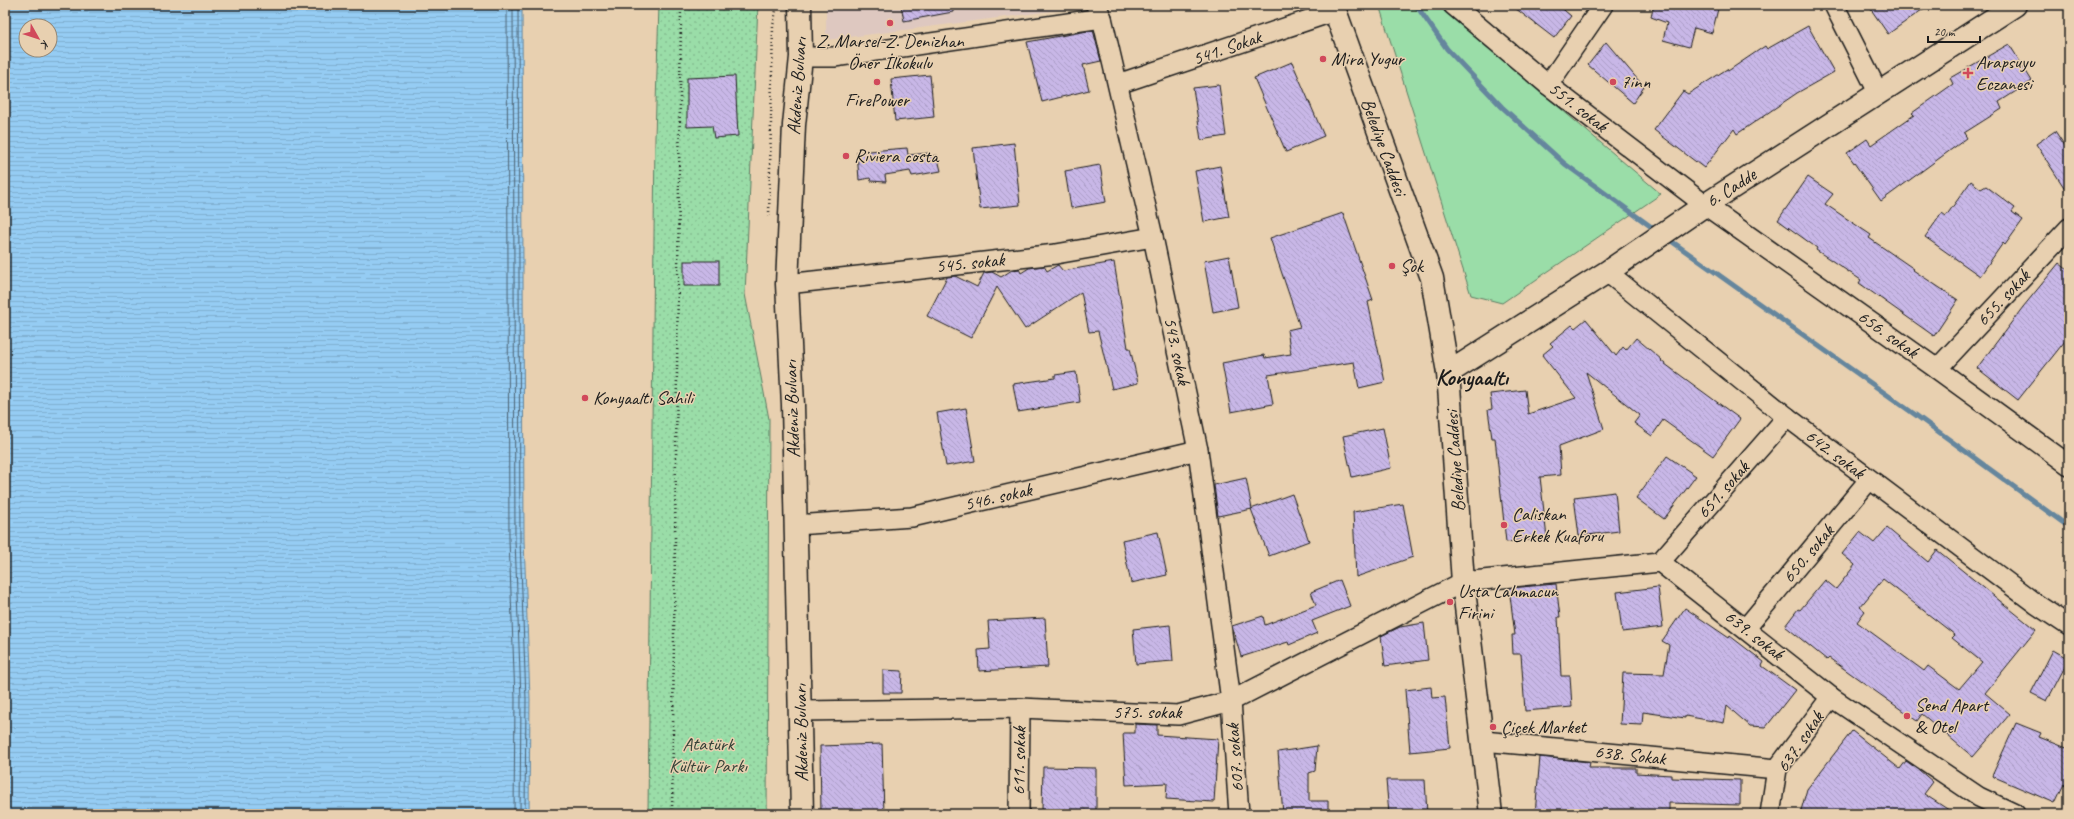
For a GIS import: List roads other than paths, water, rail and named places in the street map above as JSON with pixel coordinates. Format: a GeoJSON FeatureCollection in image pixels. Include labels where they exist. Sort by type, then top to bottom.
{"type":"FeatureCollection","features":[{"type":"Feature","properties":{"kind":"main road","name":"Akdeniz Bulvarı"},"geometry":{"type":"LineString","coordinates":[[800,5],[801,57],[794,125],[787,284],[793,405],[801,711],[802,814]]}},
{"type":"Feature","properties":{"kind":"main road","name":"6. Cadde"},"geometry":{"type":"LineString","coordinates":[[1448,373],[1608,272],[1705,205],[2015,5]]}},
{"type":"Feature","properties":{"kind":"main road","name":"Belediye Caddesi"},"geometry":{"type":"LineString","coordinates":[[1334,8],[1432,278],[1448,373],[1463,582],[1492,814]]}},
{"type":"Feature","properties":{"kind":"street","name":"551. sokak"},"geometry":{"type":"LineString","coordinates":[[1453,5],[1548,84],[1705,205]]}},
{"type":"Feature","properties":{"kind":"street"},"geometry":{"type":"LineString","coordinates":[[1548,84],[1603,5]]}},
{"type":"Feature","properties":{"kind":"street"},"geometry":{"type":"LineString","coordinates":[[1834,5],[1879,94]]}},
{"type":"Feature","properties":{"kind":"street","name":"541. Sokak"},"geometry":{"type":"LineString","coordinates":[[1118,84],[1334,8]]}},
{"type":"Feature","properties":{"kind":"street"},"geometry":{"type":"LineString","coordinates":[[801,57],[834,56],[1099,11]]}},
{"type":"Feature","properties":{"kind":"street","name":"543. sokak"},"geometry":{"type":"LineString","coordinates":[[1099,11],[1118,84],[1153,237],[1198,450],[1231,701]]}},
{"type":"Feature","properties":{"kind":"street","name":"656. sokak"},"geometry":{"type":"LineString","coordinates":[[1705,205],[1937,369],[2069,465]]}},
{"type":"Feature","properties":{"kind":"street","name":"655. sokak"},"geometry":{"type":"LineString","coordinates":[[1937,369],[2069,228]]}},
{"type":"Feature","properties":{"kind":"street","name":"545. sokak"},"geometry":{"type":"LineString","coordinates":[[787,284],[1056,254],[1153,237]]}},
{"type":"Feature","properties":{"kind":"street","name":"642. sokak"},"geometry":{"type":"LineString","coordinates":[[1608,272],[1787,417],[1869,480],[2036,604],[2069,626]]}},
{"type":"Feature","properties":{"kind":"street","name":"651. sokak"},"geometry":{"type":"LineString","coordinates":[[1660,562],[1787,417]]}},
{"type":"Feature","properties":{"kind":"street","name":"546. sokak"},"geometry":{"type":"LineString","coordinates":[[796,525],[912,517],[1198,450]]}},
{"type":"Feature","properties":{"kind":"street","name":"650. sokak"},"geometry":{"type":"LineString","coordinates":[[1746,628],[1869,480]]}},
{"type":"Feature","properties":{"kind":"street"},"geometry":{"type":"LineString","coordinates":[[1463,582],[1660,562]]}},
{"type":"Feature","properties":{"kind":"street","name":"639. sokak"},"geometry":{"type":"LineString","coordinates":[[1660,562],[1746,628],[1831,697],[1979,797],[2016,814]]}},
{"type":"Feature","properties":{"kind":"street","name":"575. sokak"},"geometry":{"type":"LineString","coordinates":[[801,711],[1020,708],[1178,716],[1231,701],[1463,582]]}},
{"type":"Feature","properties":{"kind":"street","name":"637. sokak"},"geometry":{"type":"LineString","coordinates":[[1770,814],[1777,770],[1831,697]]}},
{"type":"Feature","properties":{"kind":"street","name":"607. sokak"},"geometry":{"type":"LineString","coordinates":[[1231,701],[1239,814]]}},
{"type":"Feature","properties":{"kind":"street","name":"611. sokak"},"geometry":{"type":"LineString","coordinates":[[1018,814],[1020,708]]}},
{"type":"Feature","properties":{"kind":"street","name":"638. Sokak"},"geometry":{"type":"LineString","coordinates":[[1483,741],[1777,770]]}},
{"type":"Feature","properties":{"kind":"water"},"geometry":{"type":"Polygon","coordinates":[[[5,5],[522,5],[524,540],[530,699],[529,814],[5,814],[5,5]]]}},
{"type":"Feature","properties":{"kind":"waterway"},"geometry":{"type":"LineString","coordinates":[[1416,5],[1447,49],[1502,107],[1565,164],[1657,231]]}},
{"type":"Feature","properties":{"kind":"waterway"},"geometry":{"type":"LineString","coordinates":[[1667,238],[1917,416],[2069,527]]}},
{"type":"Feature","properties":{"kind":"place","name":"Z. Marsel-Z. Denizhan Öner İlkokulu"},"geometry":{"type":"Point","coordinates":[890,23]}},
{"type":"Feature","properties":{"kind":"place","name":"Mira Yugur"},"geometry":{"type":"Point","coordinates":[1323,59]}},
{"type":"Feature","properties":{"kind":"place","name":"Arapsuyu Eczanesi"},"geometry":{"type":"Point","coordinates":[1968,73]}},
{"type":"Feature","properties":{"kind":"place","name":"FirePower"},"geometry":{"type":"Point","coordinates":[877,82]}},
{"type":"Feature","properties":{"kind":"place","name":"7inn"},"geometry":{"type":"Point","coordinates":[1613,82]}},
{"type":"Feature","properties":{"kind":"place","name":"Riviera costa"},"geometry":{"type":"Point","coordinates":[846,156]}},
{"type":"Feature","properties":{"kind":"place","name":"Şok"},"geometry":{"type":"Point","coordinates":[1392,266]}},
{"type":"Feature","properties":{"kind":"place","name":"Konyaaltı Sahili"},"geometry":{"type":"Point","coordinates":[585,398]}},
{"type":"Feature","properties":{"kind":"place","name":"Caliskan Erkek Kuaforu"},"geometry":{"type":"Point","coordinates":[1504,525]}},
{"type":"Feature","properties":{"kind":"place","name":"Usta Lahmacun Firini"},"geometry":{"type":"Point","coordinates":[1450,602]}},
{"type":"Feature","properties":{"kind":"place","name":"Send Apart & Otel"},"geometry":{"type":"Point","coordinates":[1907,716]}},
{"type":"Feature","properties":{"kind":"place","name":"Çiçek Market"},"geometry":{"type":"Point","coordinates":[1493,727]}},
{"type":"Feature","properties":{"kind":"district","name":"Konyaaltı"},"geometry":{"type":"Point","coordinates":[1472,377]}},
{"type":"Feature","properties":{"kind":"park label","name":"Atatürk Kültür Parkı"},"geometry":{"type":"Point","coordinates":[708,755]}}]}
